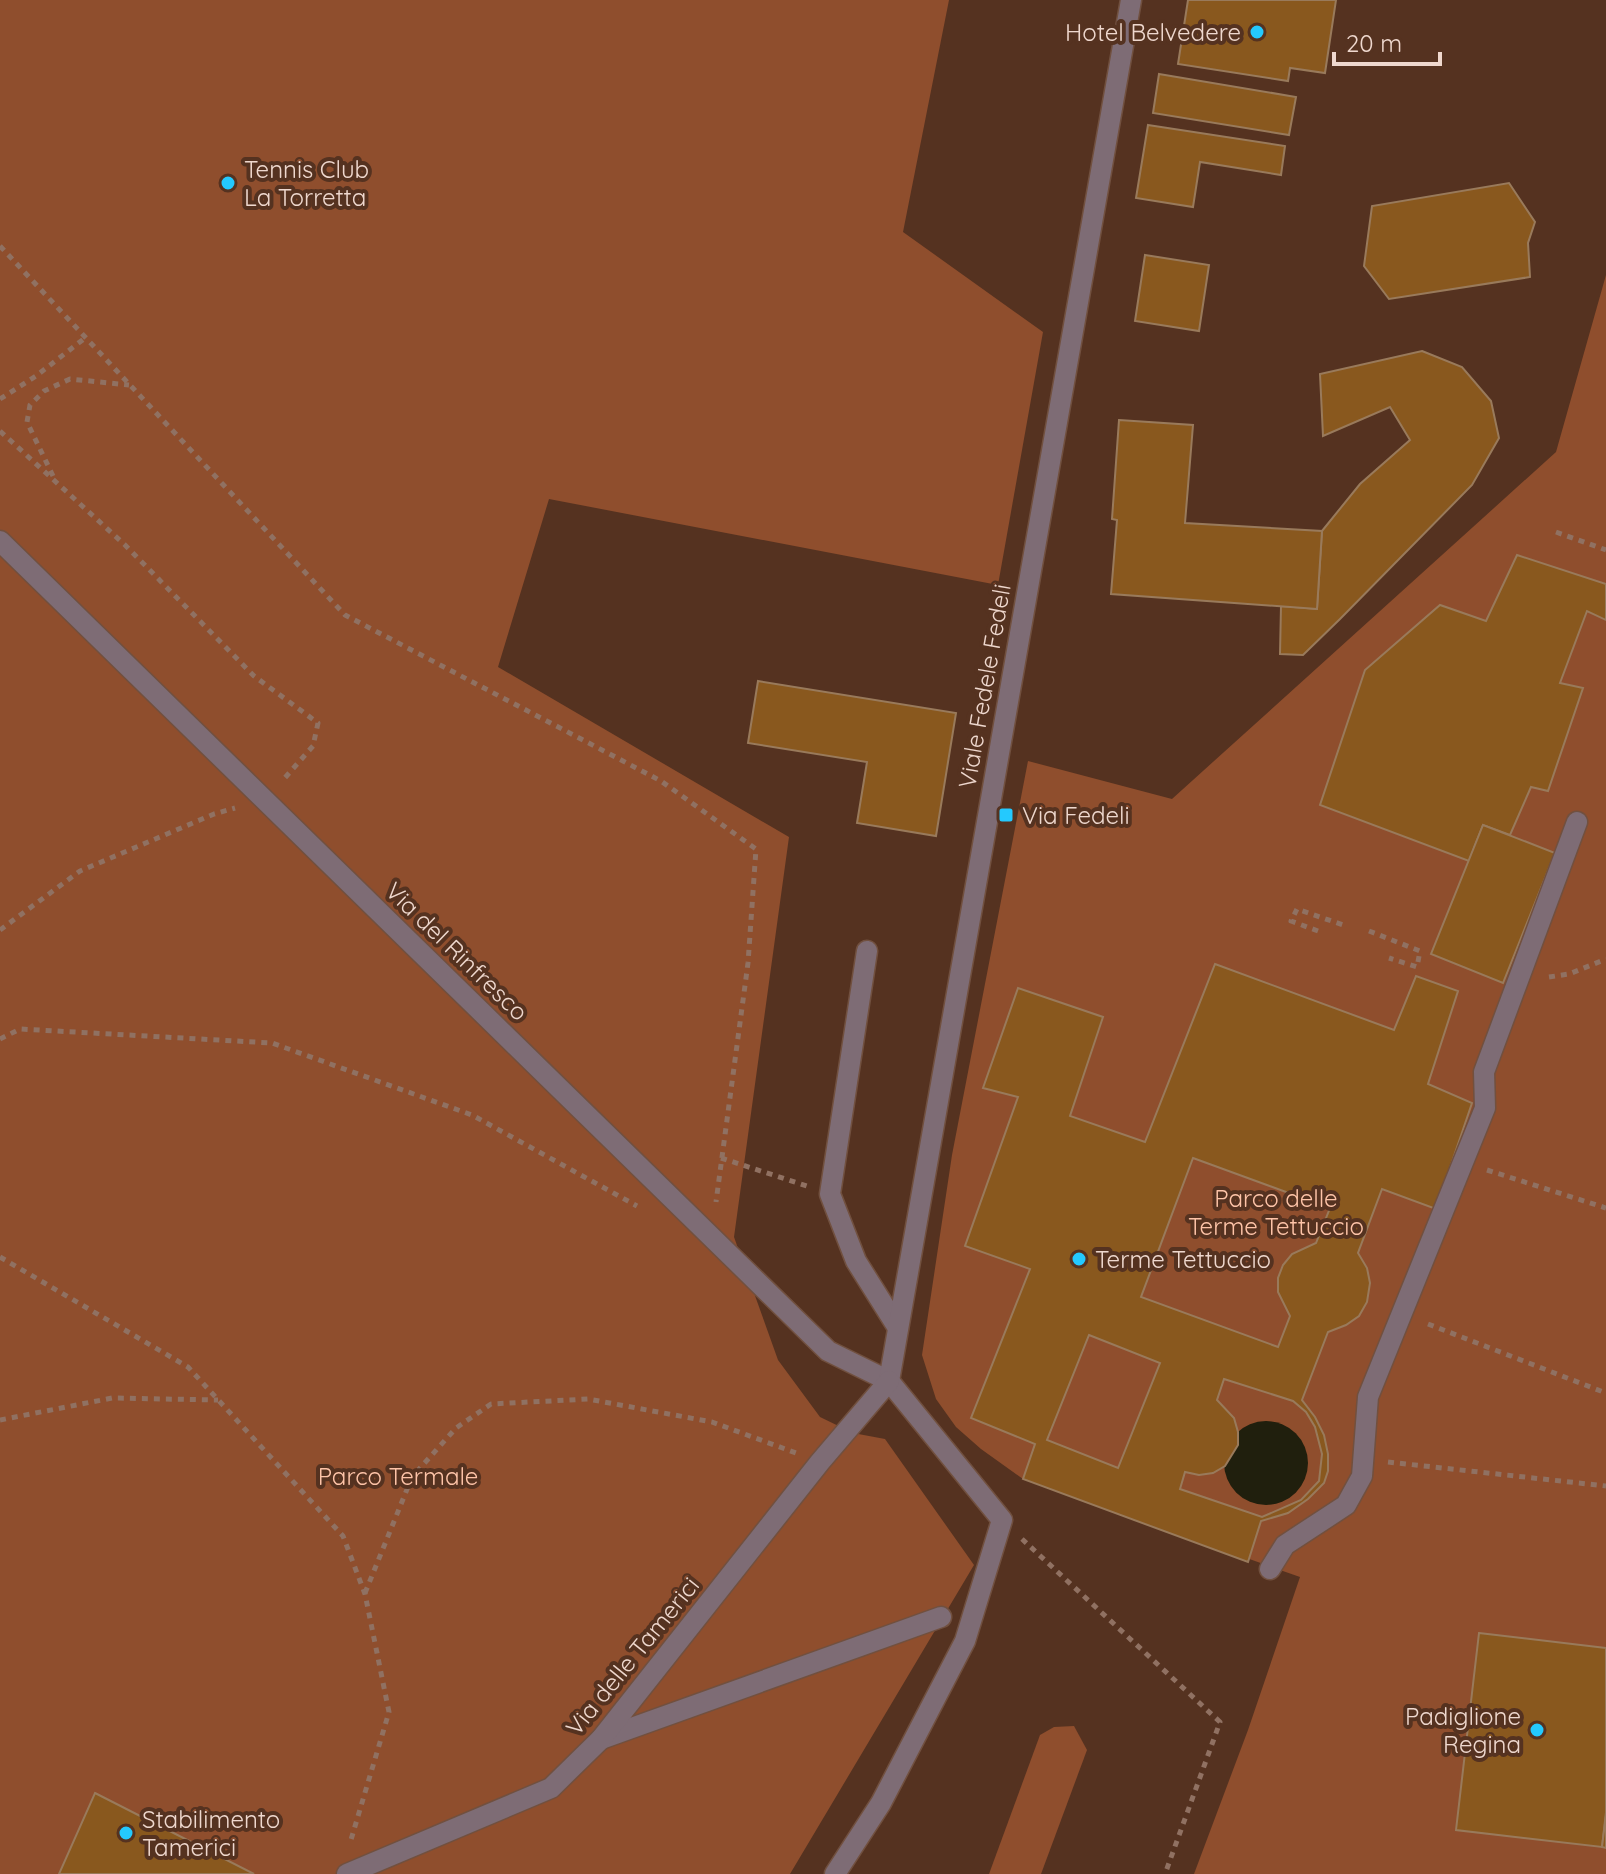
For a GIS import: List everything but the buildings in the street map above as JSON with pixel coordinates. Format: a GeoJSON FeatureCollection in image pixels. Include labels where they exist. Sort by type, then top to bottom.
{"type":"FeatureCollection","features":[{"type":"Feature","properties":{"kind":"street","name":"Viale Fedele Fedeli"},"geometry":{"type":"LineString","coordinates":[[889,1381],[1131,0]]}},
{"type":"Feature","properties":{"kind":"street","name":"Via del Rinfresco"},"geometry":{"type":"LineString","coordinates":[[0,541],[828,1351],[889,1381]]}},
{"type":"Feature","properties":{"kind":"street"},"geometry":{"type":"LineString","coordinates":[[1270,1569],[1285,1545],[1346,1505],[1362,1476],[1368,1397],[1485,1108],[1484,1072],[1577,822]]}},
{"type":"Feature","properties":{"kind":"street"},"geometry":{"type":"LineString","coordinates":[[867,951],[830,1194],[856,1261],[898,1328]]}},
{"type":"Feature","properties":{"kind":"street"},"geometry":{"type":"LineString","coordinates":[[835,1874],[881,1803],[965,1641],[1002,1520],[889,1381]]}},
{"type":"Feature","properties":{"kind":"street","name":"Via delle Tamerici"},"geometry":{"type":"LineString","coordinates":[[347,1874],[551,1788],[601,1739],[820,1462],[889,1381]]}},
{"type":"Feature","properties":{"kind":"street"},"geometry":{"type":"LineString","coordinates":[[601,1739],[941,1617]]}},
{"type":"Feature","properties":{"kind":"path"},"geometry":{"type":"LineString","coordinates":[[0,246],[345,615],[661,781],[756,849],[748,963],[711,1235]]}},
{"type":"Feature","properties":{"kind":"path"},"geometry":{"type":"LineString","coordinates":[[0,399],[85,338]]}},
{"type":"Feature","properties":{"kind":"path"},"geometry":{"type":"LineString","coordinates":[[55,480],[27,422],[30,405],[44,391],[70,379],[129,385]]}},
{"type":"Feature","properties":{"kind":"path"},"geometry":{"type":"LineString","coordinates":[[0,431],[125,545],[254,676],[318,723],[313,746],[265,800],[214,814],[80,871],[0,930]]}},
{"type":"Feature","properties":{"kind":"path"},"geometry":{"type":"LineString","coordinates":[[1556,532],[1606,550]]}},
{"type":"Feature","properties":{"kind":"path"},"geometry":{"type":"LineString","coordinates":[[1318,931],[1291,921],[1297,909],[1346,926]]}},
{"type":"Feature","properties":{"kind":"path"},"geometry":{"type":"LineString","coordinates":[[1369,931],[1420,951],[1417,967],[1389,958]]}},
{"type":"Feature","properties":{"kind":"path"},"geometry":{"type":"LineString","coordinates":[[1516,983],[1569,974],[1606,959]]}},
{"type":"Feature","properties":{"kind":"path"},"geometry":{"type":"LineString","coordinates":[[0,1039],[20,1029],[272,1043],[472,1115],[637,1206]]}},
{"type":"Feature","properties":{"kind":"path"},"geometry":{"type":"LineString","coordinates":[[721,1158],[830,1194]]}},
{"type":"Feature","properties":{"kind":"path"},"geometry":{"type":"LineString","coordinates":[[1463,1162],[1604,1209]]}},
{"type":"Feature","properties":{"kind":"path"},"geometry":{"type":"LineString","coordinates":[[0,1257],[188,1367],[343,1536],[365,1594],[389,1712],[349,1848]]}},
{"type":"Feature","properties":{"kind":"path"},"geometry":{"type":"LineString","coordinates":[[1402,1314],[1606,1393]]}},
{"type":"Feature","properties":{"kind":"path"},"geometry":{"type":"LineString","coordinates":[[0,1420],[112,1398],[219,1400]]}},
{"type":"Feature","properties":{"kind":"path"},"geometry":{"type":"LineString","coordinates":[[365,1594],[412,1477],[456,1428],[491,1404],[588,1399],[712,1422],[820,1462]]}},
{"type":"Feature","properties":{"kind":"path"},"geometry":{"type":"LineString","coordinates":[[1364,1459],[1606,1486]]}},
{"type":"Feature","properties":{"kind":"path"},"geometry":{"type":"LineString","coordinates":[[1002,1520],[1220,1722],[1165,1874]]}},
{"type":"Feature","properties":{"kind":"green space","name":"Parco Termale"},"geometry":{"type":"Polygon","coordinates":[[[0,0],[949,0],[903,232],[1043,332],[998,585],[549,499],[498,667],[789,837],[734,1237],[778,1360],[820,1417],[853,1433],[885,1439],[974,1565],[790,1874],[0,1874],[0,0]]]}},
{"type":"Feature","properties":{"kind":"green space","name":"Parco delle Terme Tettuccio"},"geometry":{"type":"Polygon","coordinates":[[[1606,275],[1606,1874],[1194,1874],[1248,1730],[1300,1577],[1023,1479],[956,1427],[936,1399],[922,1355],[952,1155],[1028,761],[1172,799],[1556,452],[1606,275]]]}},
{"type":"Feature","properties":{"kind":"green space"},"geometry":{"type":"Polygon","coordinates":[[[1074,1726],[1087,1750],[1041,1874],[989,1874],[1040,1735],[1054,1727],[1074,1726]]]}},
{"type":"Feature","properties":{"kind":"shaded area"},"geometry":{"type":"Polygon","coordinates":[[[1266,1421],[1289,1428],[1301,1440],[1308,1463],[1301,1486],[1289,1498],[1266,1505],[1243,1498],[1231,1486],[1224,1463],[1231,1440],[1243,1428],[1266,1421]]]}},
{"type":"Feature","properties":{"kind":"place","name":"Hotel Belvedere"},"geometry":{"type":"Point","coordinates":[1257,32]}},
{"type":"Feature","properties":{"kind":"place","name":"Tennis Club La Torretta"},"geometry":{"type":"Point","coordinates":[228,183]}},
{"type":"Feature","properties":{"kind":"place","name":"Via Fedeli"},"geometry":{"type":"Point","coordinates":[1006,815]}},
{"type":"Feature","properties":{"kind":"place","name":"Terme Tettuccio"},"geometry":{"type":"Point","coordinates":[1079,1259]}},
{"type":"Feature","properties":{"kind":"place","name":"Padiglione Regina"},"geometry":{"type":"Point","coordinates":[1537,1730]}},
{"type":"Feature","properties":{"kind":"place","name":"Stabilimento Tamerici"},"geometry":{"type":"Point","coordinates":[126,1833]}}]}
